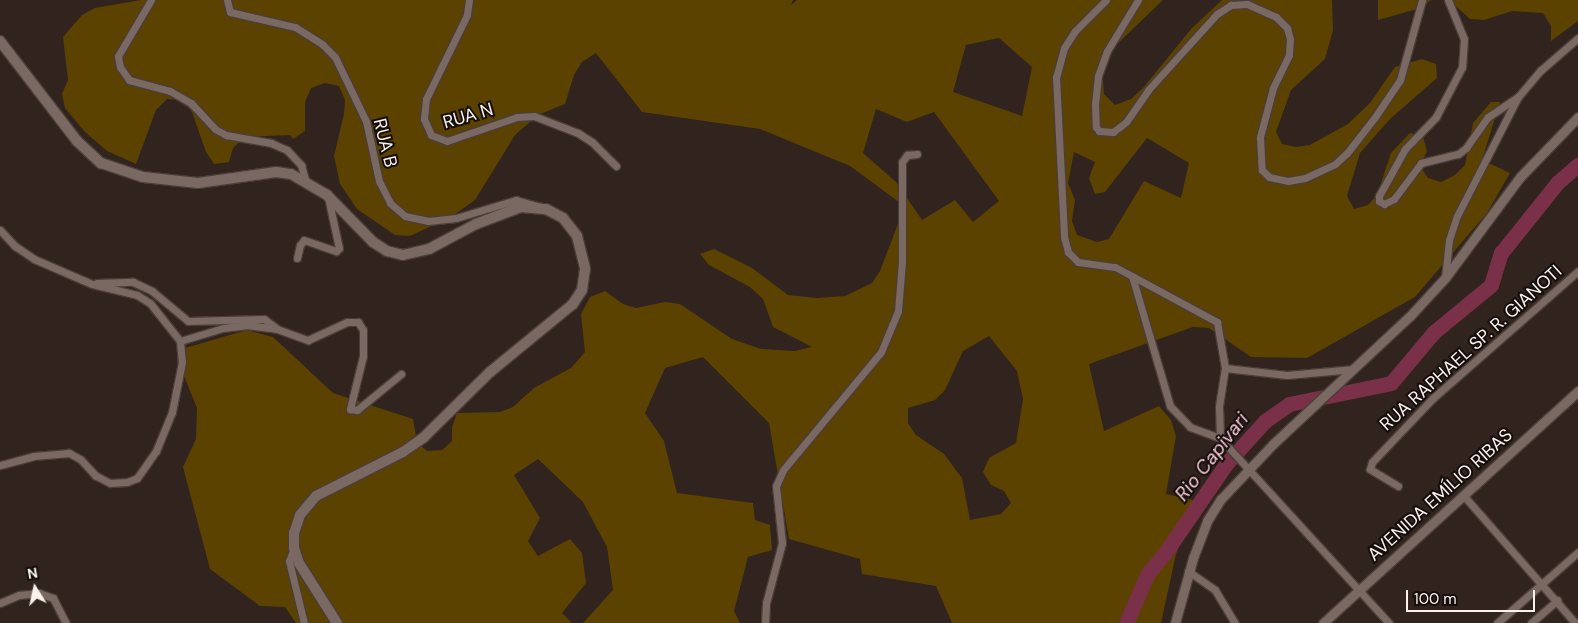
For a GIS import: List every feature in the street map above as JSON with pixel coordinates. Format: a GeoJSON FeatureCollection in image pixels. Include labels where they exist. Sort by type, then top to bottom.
{"type":"FeatureCollection","features":[{"type":"Feature","properties":{"kind":"main road"},"geometry":{"type":"LineString","coordinates":[[0,41],[77,141],[101,163],[143,177],[198,183],[276,172],[305,179],[327,195],[373,242],[387,251],[403,255],[429,249],[503,212],[521,207],[546,209],[563,218],[582,248],[584,284],[573,304],[490,372],[423,438],[403,452],[316,496],[300,515],[294,533],[294,548],[306,575],[337,623]]}},
{"type":"Feature","properties":{"kind":"street"},"geometry":{"type":"LineString","coordinates":[[151,0],[118,56],[120,67],[129,80],[170,92],[191,103],[215,129],[226,135],[271,143],[287,150],[301,165],[305,179]]}},
{"type":"Feature","properties":{"kind":"street","name":"RUA B"},"geometry":{"type":"LineString","coordinates":[[227,0],[230,12],[295,27],[322,44],[335,57],[366,121],[379,181],[390,203],[405,216],[428,221],[456,218],[516,200],[529,201],[546,209]]}},
{"type":"Feature","properties":{"kind":"street","name":"RUA N"},"geometry":{"type":"LineString","coordinates":[[469,0],[467,15],[426,99],[424,120],[431,135],[447,141],[516,117],[534,116],[578,133],[592,142],[616,166]]}},
{"type":"Feature","properties":{"kind":"street"},"geometry":{"type":"LineString","coordinates":[[1106,0],[1075,31],[1064,48],[1056,77],[1062,212],[1068,252],[1078,262],[1121,268],[1132,276],[1217,322],[1225,368],[1219,407],[1222,440]]}},
{"type":"Feature","properties":{"kind":"street"},"geometry":{"type":"LineString","coordinates":[[1138,0],[1107,51],[1098,76],[1095,104],[1096,126],[1099,132],[1113,132],[1126,122],[1148,90],[1217,14],[1231,5],[1247,4],[1276,17],[1287,28],[1290,39],[1289,55],[1273,88],[1260,137],[1262,170],[1268,177],[1288,180],[1304,178],[1335,164],[1347,153],[1375,118],[1400,80],[1422,0]]}},
{"type":"Feature","properties":{"kind":"street"},"geometry":{"type":"LineString","coordinates":[[1448,0],[1458,20],[1465,48],[1462,67],[1449,96],[1436,117],[1405,150],[1379,196],[1379,202],[1384,204],[1394,199],[1421,163],[1458,154],[1488,117],[1518,97]]}},
{"type":"Feature","properties":{"kind":"street"},"geometry":{"type":"LineString","coordinates":[[1445,278],[1449,240],[1457,216],[1518,97],[1541,70],[1578,38]]}},
{"type":"Feature","properties":{"kind":"street"},"geometry":{"type":"LineString","coordinates":[[1176,623],[1188,571],[1207,521],[1220,499],[1246,467],[1319,403],[1410,316],[1445,278],[1520,177],[1578,117]]}},
{"type":"Feature","properties":{"kind":"street"},"geometry":{"type":"LineString","coordinates":[[765,623],[766,603],[782,543],[776,486],[784,470],[881,352],[898,311],[902,261],[902,162],[907,155],[917,154]]}},
{"type":"Feature","properties":{"kind":"street"},"geometry":{"type":"LineString","coordinates":[[297,258],[300,245],[304,240],[336,252],[339,248],[327,195]]}},
{"type":"Feature","properties":{"kind":"street"},"geometry":{"type":"LineString","coordinates":[[0,230],[15,246],[34,259],[92,284],[115,288],[150,303],[180,341],[182,362],[172,412],[156,451],[137,478],[127,482],[110,483],[96,476],[80,458],[69,453],[34,456],[0,466]]}},
{"type":"Feature","properties":{"kind":"street","name":"RUA RAPHAEL SP. R. GIANOTI"},"geometry":{"type":"LineString","coordinates":[[1398,486],[1370,469],[1372,462],[1433,398],[1578,271]]}},
{"type":"Feature","properties":{"kind":"street"},"geometry":{"type":"LineString","coordinates":[[1132,276],[1170,406],[1190,427],[1222,440],[1389,623]]}},
{"type":"Feature","properties":{"kind":"street"},"geometry":{"type":"LineString","coordinates":[[92,284],[111,280],[133,282],[152,291],[188,321],[264,319],[277,328],[308,340],[347,322],[358,322],[363,330],[363,356],[350,410],[357,410],[401,374]]}},
{"type":"Feature","properties":{"kind":"street"},"geometry":{"type":"LineString","coordinates":[[180,341],[223,328],[246,325],[277,328]]}},
{"type":"Feature","properties":{"kind":"street"},"geometry":{"type":"LineString","coordinates":[[1225,368],[1287,374],[1354,369]]}},
{"type":"Feature","properties":{"kind":"street","name":"AVENIDA EMÍLIO RIBAS"},"geometry":{"type":"LineString","coordinates":[[1323,623],[1578,391]]}},
{"type":"Feature","properties":{"kind":"street"},"geometry":{"type":"LineString","coordinates":[[1464,496],[1575,623]]}},
{"type":"Feature","properties":{"kind":"street"},"geometry":{"type":"LineString","coordinates":[[294,548],[289,561],[304,623]]}},
{"type":"Feature","properties":{"kind":"street"},"geometry":{"type":"LineString","coordinates":[[1497,623],[1578,552]]}},
{"type":"Feature","properties":{"kind":"street"},"geometry":{"type":"LineString","coordinates":[[1188,571],[1215,590],[1235,623]]}},
{"type":"Feature","properties":{"kind":"street"},"geometry":{"type":"LineString","coordinates":[[0,603],[19,595],[39,593],[53,598],[66,623]]}},
{"type":"Feature","properties":{"kind":"street"},"geometry":{"type":"LineString","coordinates":[[1531,623],[1556,600]]}},
{"type":"Feature","properties":{"kind":"shaded area"},"geometry":{"type":"Polygon","coordinates":[[[141,0],[793,0],[791,5],[797,0],[1163,0],[1110,51],[1103,79],[1104,94],[1115,105],[1131,99],[1143,88],[1192,28],[1222,0],[1332,0],[1333,30],[1325,59],[1291,90],[1276,132],[1282,144],[1296,147],[1310,145],[1348,124],[1370,103],[1395,67],[1422,59],[1436,64],[1437,78],[1390,119],[1360,153],[1347,196],[1354,209],[1368,205],[1377,195],[1391,153],[1410,133],[1423,137],[1427,151],[1420,166],[1428,178],[1441,182],[1455,175],[1465,165],[1473,123],[1491,102],[1500,102],[1482,160],[1510,173],[1487,213],[1415,297],[1307,358],[1251,357],[1209,328],[1193,327],[1089,364],[1104,431],[1159,406],[1171,420],[1176,436],[1166,494],[1197,501],[1176,554],[1161,623],[952,623],[936,586],[862,574],[860,559],[789,539],[769,423],[703,357],[665,368],[645,413],[664,441],[677,493],[753,503],[755,520],[770,525],[772,550],[748,557],[734,611],[740,623],[583,623],[613,590],[607,547],[583,502],[538,459],[514,475],[540,518],[528,541],[538,556],[570,539],[582,553],[586,583],[562,613],[572,623],[296,623],[285,607],[260,606],[210,569],[183,467],[196,439],[197,408],[184,376],[185,348],[247,330],[273,337],[333,393],[413,419],[417,442],[427,451],[442,450],[452,441],[452,427],[457,413],[500,412],[513,407],[534,388],[571,368],[585,352],[581,314],[590,297],[605,291],[623,304],[636,308],[665,302],[680,304],[732,339],[761,349],[795,351],[812,347],[773,327],[763,299],[750,287],[709,265],[700,254],[714,249],[752,268],[788,295],[817,298],[845,296],[872,283],[880,271],[901,216],[899,202],[850,166],[760,129],[642,112],[596,53],[582,62],[574,75],[565,104],[538,115],[515,135],[475,200],[451,217],[410,236],[395,235],[357,209],[340,184],[334,156],[344,114],[345,100],[339,86],[325,83],[311,88],[305,102],[305,131],[293,139],[290,135],[244,137],[233,148],[229,162],[214,164],[206,152],[192,112],[182,100],[167,99],[156,110],[136,164],[107,151],[84,131],[65,108],[62,94],[68,80],[63,37],[82,15],[95,8],[141,0]],[[999,38],[966,45],[953,92],[1022,116],[1032,67],[999,38]],[[876,109],[863,153],[896,182],[922,220],[955,200],[973,222],[999,201],[934,112],[907,122],[876,109]],[[1147,138],[1105,192],[1095,194],[1089,178],[1095,162],[1074,152],[1068,183],[1075,200],[1072,221],[1077,235],[1097,242],[1109,239],[1144,181],[1181,198],[1189,163],[1147,138]],[[989,336],[963,351],[945,390],[935,400],[908,408],[908,423],[916,435],[944,454],[962,478],[970,520],[1001,514],[1011,503],[1004,491],[991,485],[983,472],[989,458],[1016,443],[1023,399],[1017,371],[989,336]]]}},
{"type":"Feature","properties":{"kind":"shaded area"},"geometry":{"type":"Polygon","coordinates":[[[1378,0],[1431,0],[1421,8],[1378,20],[1378,0]]]}},
{"type":"Feature","properties":{"kind":"shaded area"},"geometry":{"type":"Polygon","coordinates":[[[1449,0],[1578,0],[1578,21],[1551,41],[1551,26],[1543,13],[1512,11],[1484,20],[1470,19],[1449,0]]]}},
{"type":"Feature","properties":{"kind":"waterway","name":"Rio Capivari"},"geometry":{"type":"LineString","coordinates":[[1126,623],[1148,573],[1165,553],[1226,464],[1265,421],[1289,404],[1391,383],[1434,332],[1491,285],[1501,253],[1557,183],[1578,165]]}}]}
